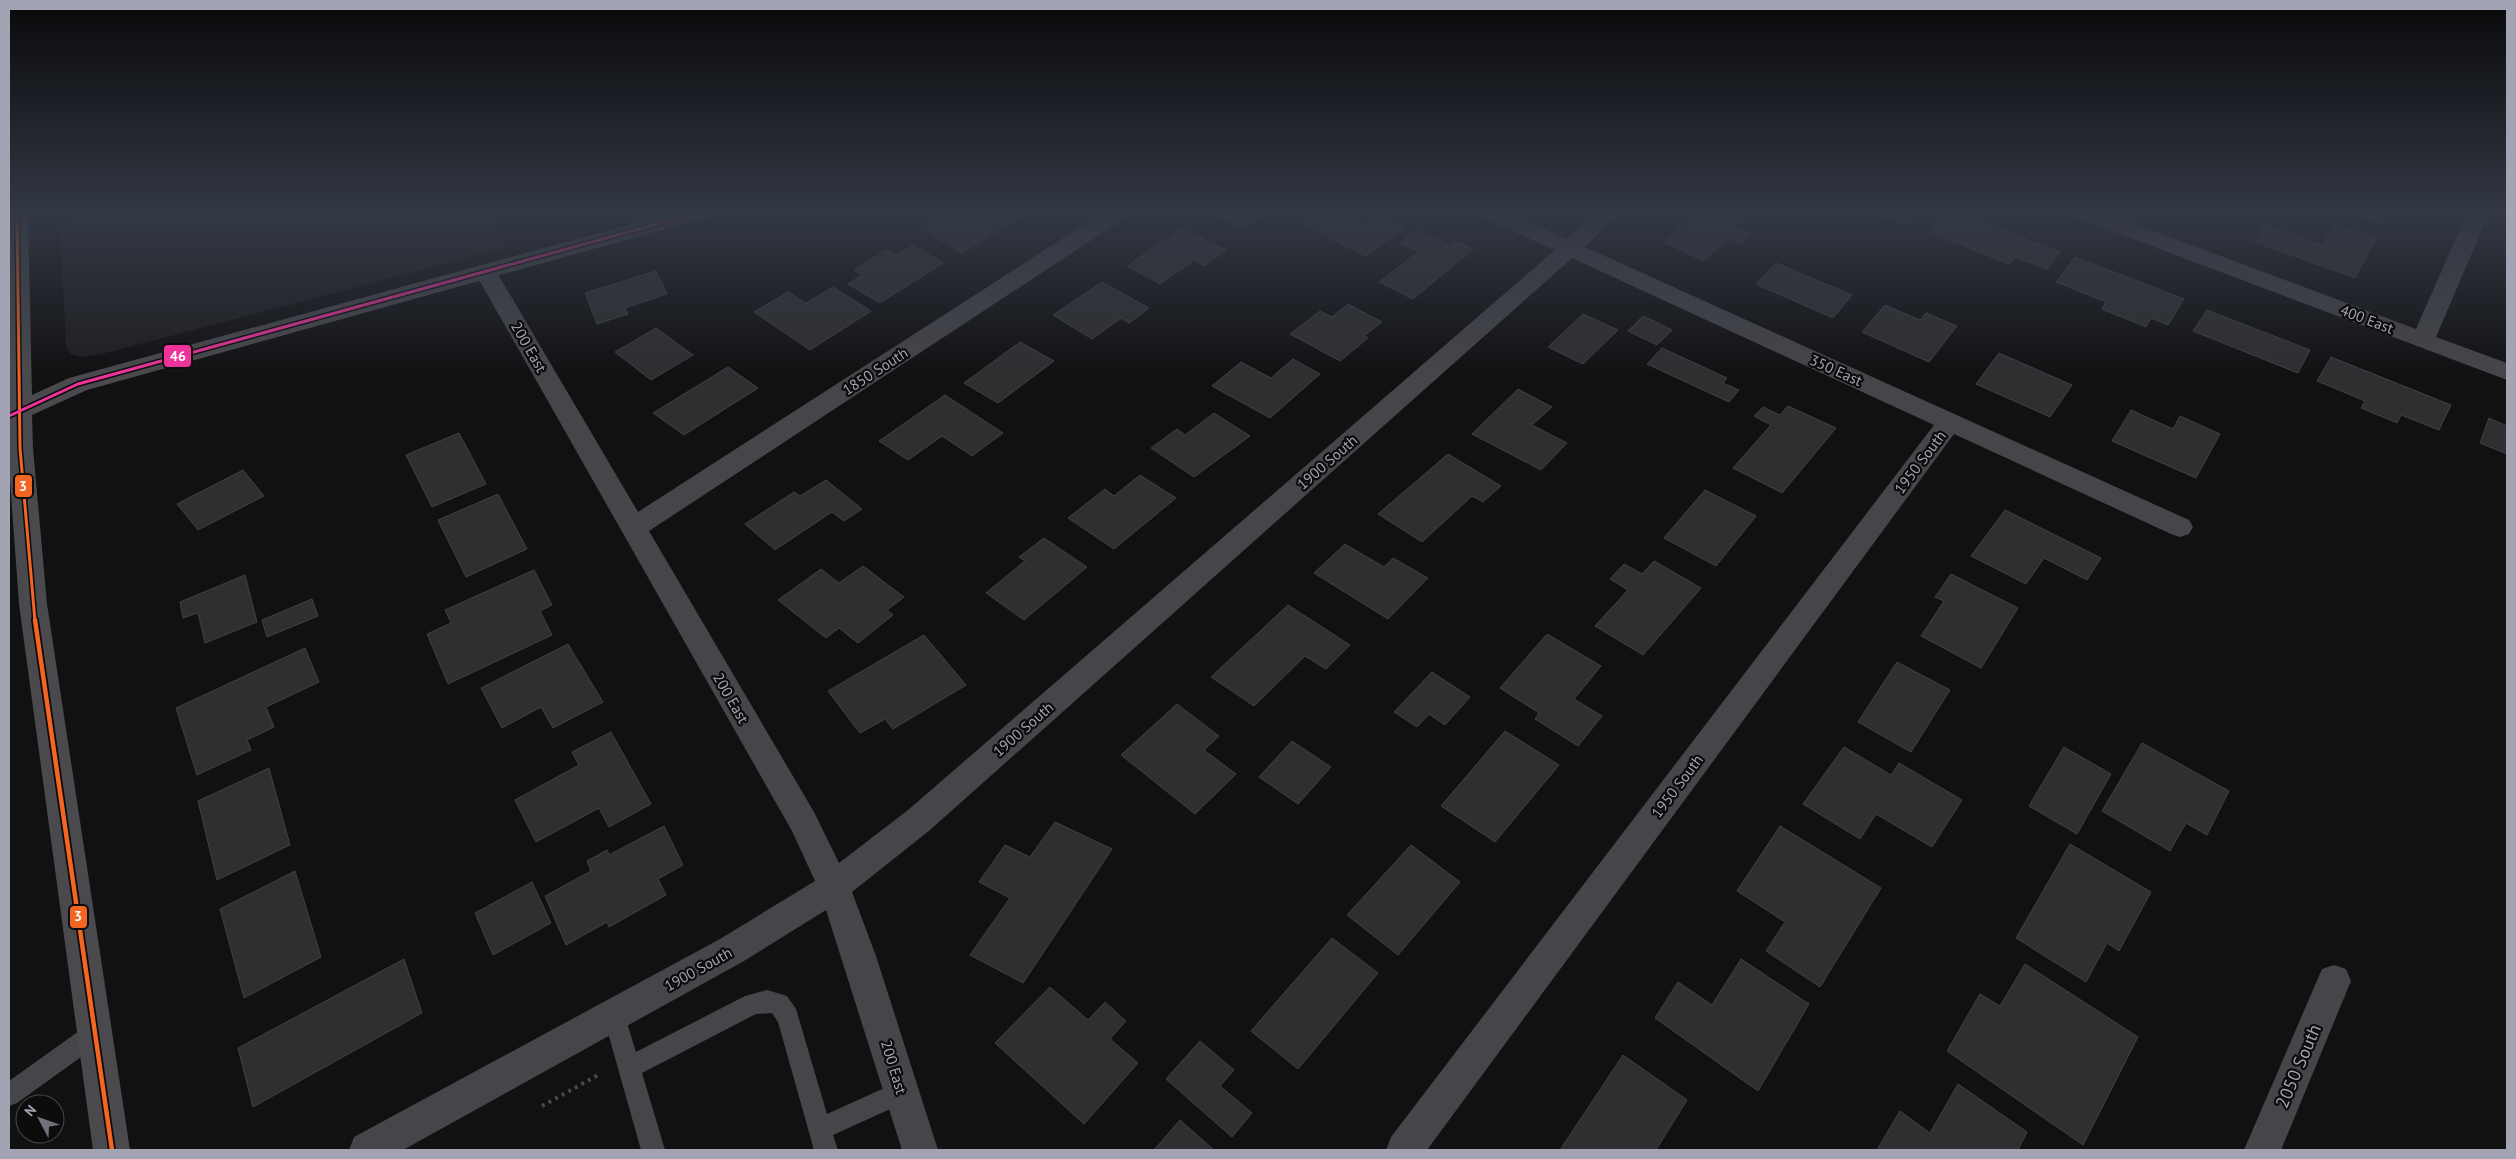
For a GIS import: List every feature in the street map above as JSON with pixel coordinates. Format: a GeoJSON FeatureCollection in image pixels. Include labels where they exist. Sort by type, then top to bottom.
{"type":"FeatureCollection","features":[{"type":"Feature","properties":{"kind":"main road"},"geometry":{"type":"LineString","coordinates":[[18,267],[19,411],[24,522],[33,604],[112,1150]]}},
{"type":"Feature","properties":{"kind":"main road"},"geometry":{"type":"LineString","coordinates":[[19,411],[78,384],[499,267]]}},
{"type":"Feature","properties":{"kind":"street","name":"1850 South"},"geometry":{"type":"LineString","coordinates":[[633,528],[1033,267]]}},
{"type":"Feature","properties":{"kind":"street","name":"1900 South"},"geometry":{"type":"LineString","coordinates":[[367,1150],[732,950],[834,887],[919,820],[1549,267]]}},
{"type":"Feature","properties":{"kind":"street","name":"350 East"},"geometry":{"type":"LineString","coordinates":[[1610,267],[2180,527]]}},
{"type":"Feature","properties":{"kind":"street","name":"400 East"},"geometry":{"type":"LineString","coordinates":[[2230,267],[2507,372]]}},
{"type":"Feature","properties":{"kind":"street"},"geometry":{"type":"LineString","coordinates":[[2423,340],[2455,267]]}},
{"type":"Feature","properties":{"kind":"street","name":"200 East"},"geometry":{"type":"LineString","coordinates":[[485,271],[803,822],[834,887],[859,956],[920,1150]]}},
{"type":"Feature","properties":{"kind":"street","name":"1950 South"},"geometry":{"type":"LineString","coordinates":[[1404,1150],[1950,422]]}},
{"type":"Feature","properties":{"kind":"street","name":"2050 South"},"geometry":{"type":"LineString","coordinates":[[2262,1150],[2334,981]]}},
{"type":"Feature","properties":{"kind":"lane"},"geometry":{"type":"LineString","coordinates":[[628,1063],[753,1004],[767,1000],[780,1004],[788,1017],[823,1139],[902,1092]]}},
{"type":"Feature","properties":{"kind":"lane"},"geometry":{"type":"LineString","coordinates":[[614,1015],[653,1150]]}},
{"type":"Feature","properties":{"kind":"lane"},"geometry":{"type":"LineString","coordinates":[[9,1094],[94,1034]]}},
{"type":"Feature","properties":{"kind":"path"},"geometry":{"type":"LineString","coordinates":[[542,1106],[628,1063]]}},
{"type":"Feature","properties":{"kind":"shaded area"},"geometry":{"type":"Polygon","coordinates":[[[62,267],[432,267],[102,354],[82,357],[70,354],[66,347],[62,267]]]}},
{"type":"Feature","properties":{"kind":"building"},"geometry":{"type":"Polygon","coordinates":[[[859,267],[937,267],[880,303],[848,284],[862,275],[854,270],[859,267]]]}},
{"type":"Feature","properties":{"kind":"building"},"geometry":{"type":"Polygon","coordinates":[[[1129,267],[1184,267],[1160,284],[1129,267]]]}},
{"type":"Feature","properties":{"kind":"building"},"geometry":{"type":"Polygon","coordinates":[[[1398,267],[1451,267],[1413,299],[1379,282],[1398,267]]]}},
{"type":"Feature","properties":{"kind":"building"},"geometry":{"type":"Polygon","coordinates":[[[1772,267],[1786,267],[1852,295],[1833,318],[1756,284],[1772,267]]]}},
{"type":"Feature","properties":{"kind":"building"},"geometry":{"type":"Polygon","coordinates":[[[2067,267],[2101,267],[2184,299],[2168,325],[2151,318],[2146,327],[2102,309],[2106,302],[2056,282],[2067,267]]]}},
{"type":"Feature","properties":{"kind":"building"},"geometry":{"type":"Polygon","coordinates":[[[2325,267],[2361,267],[2355,278],[2325,267]]]}},
{"type":"Feature","properties":{"kind":"building"},"geometry":{"type":"Polygon","coordinates":[[[656,271],[667,294],[625,308],[628,314],[597,324],[585,293],[656,271]]]}},
{"type":"Feature","properties":{"kind":"building"},"geometry":{"type":"Polygon","coordinates":[[[1102,282],[1149,308],[1129,323],[1121,318],[1092,339],[1053,315],[1102,282]]]}},
{"type":"Feature","properties":{"kind":"building"},"geometry":{"type":"Polygon","coordinates":[[[833,287],[871,311],[810,350],[754,312],[788,292],[806,303],[833,287]]]}},
{"type":"Feature","properties":{"kind":"building"},"geometry":{"type":"Polygon","coordinates":[[[1348,304],[1382,322],[1364,336],[1368,338],[1340,361],[1290,334],[1320,311],[1332,317],[1348,304]]]}},
{"type":"Feature","properties":{"kind":"building"},"geometry":{"type":"Polygon","coordinates":[[[1885,305],[1920,320],[1926,313],[1957,326],[1929,362],[1862,332],[1885,305]]]}},
{"type":"Feature","properties":{"kind":"building"},"geometry":{"type":"Polygon","coordinates":[[[2207,310],[2310,350],[2298,373],[2193,331],[2207,310]]]}},
{"type":"Feature","properties":{"kind":"building"},"geometry":{"type":"Polygon","coordinates":[[[1583,314],[1618,330],[1583,364],[1548,347],[1583,314]]]}},
{"type":"Feature","properties":{"kind":"building"},"geometry":{"type":"Polygon","coordinates":[[[1643,316],[1672,330],[1657,345],[1628,331],[1643,316]]]}},
{"type":"Feature","properties":{"kind":"building"},"geometry":{"type":"Polygon","coordinates":[[[656,328],[693,355],[651,380],[615,352],[656,328]]]}},
{"type":"Feature","properties":{"kind":"building"},"geometry":{"type":"Polygon","coordinates":[[[1020,342],[1054,361],[998,403],[964,383],[1020,342]]]}},
{"type":"Feature","properties":{"kind":"building"},"geometry":{"type":"Polygon","coordinates":[[[1662,348],[1727,378],[1723,383],[1739,390],[1729,402],[1647,364],[1662,348]]]}},
{"type":"Feature","properties":{"kind":"building"},"geometry":{"type":"Polygon","coordinates":[[[1999,353],[2072,385],[2050,417],[1976,384],[1999,353]]]}},
{"type":"Feature","properties":{"kind":"building"},"geometry":{"type":"Polygon","coordinates":[[[2331,357],[2451,405],[2439,430],[2401,415],[2397,423],[2361,408],[2365,401],[2317,381],[2331,357]]]}},
{"type":"Feature","properties":{"kind":"building"},"geometry":{"type":"Polygon","coordinates":[[[1293,359],[1320,374],[1270,418],[1212,386],[1241,362],[1271,378],[1293,359]]]}},
{"type":"Feature","properties":{"kind":"building"},"geometry":{"type":"Polygon","coordinates":[[[728,367],[758,388],[684,435],[653,413],[728,367]]]}},
{"type":"Feature","properties":{"kind":"building"},"geometry":{"type":"Polygon","coordinates":[[[1518,389],[1552,407],[1532,425],[1567,443],[1541,470],[1472,434],[1518,389]]]}},
{"type":"Feature","properties":{"kind":"building"},"geometry":{"type":"Polygon","coordinates":[[[945,395],[1003,433],[972,456],[942,436],[908,460],[879,441],[945,395]]]}},
{"type":"Feature","properties":{"kind":"building"},"geometry":{"type":"Polygon","coordinates":[[[1788,406],[1836,428],[1782,493],[1733,468],[1771,425],[1754,416],[1763,407],[1780,415],[1788,406]]]}},
{"type":"Feature","properties":{"kind":"building"},"geometry":{"type":"Polygon","coordinates":[[[2131,410],[2173,429],[2180,416],[2220,434],[2196,478],[2112,441],[2131,410]]]}},
{"type":"Feature","properties":{"kind":"building"},"geometry":{"type":"Polygon","coordinates":[[[1214,413],[1250,436],[1194,477],[1151,448],[1177,429],[1185,435],[1214,413]]]}},
{"type":"Feature","properties":{"kind":"building"},"geometry":{"type":"Polygon","coordinates":[[[2489,418],[2507,426],[2507,454],[2480,443],[2489,418]]]}},
{"type":"Feature","properties":{"kind":"building"},"geometry":{"type":"Polygon","coordinates":[[[459,433],[486,484],[432,507],[406,455],[459,433]]]}},
{"type":"Feature","properties":{"kind":"building"},"geometry":{"type":"Polygon","coordinates":[[[1448,454],[1501,486],[1483,502],[1472,496],[1422,542],[1378,514],[1448,454]]]}},
{"type":"Feature","properties":{"kind":"building"},"geometry":{"type":"Polygon","coordinates":[[[243,470],[264,496],[198,530],[177,504],[243,470]]]}},
{"type":"Feature","properties":{"kind":"building"},"geometry":{"type":"Polygon","coordinates":[[[1140,475],[1176,498],[1114,549],[1068,518],[1105,489],[1114,496],[1140,475]]]}},
{"type":"Feature","properties":{"kind":"building"},"geometry":{"type":"Polygon","coordinates":[[[826,480],[862,509],[844,521],[832,512],[775,550],[745,524],[794,492],[800,496],[826,480]]]}},
{"type":"Feature","properties":{"kind":"building"},"geometry":{"type":"Polygon","coordinates":[[[1705,490],[1756,516],[1716,566],[1664,538],[1705,490]]]}},
{"type":"Feature","properties":{"kind":"building"},"geometry":{"type":"Polygon","coordinates":[[[498,494],[527,549],[466,577],[438,520],[498,494]]]}},
{"type":"Feature","properties":{"kind":"building"},"geometry":{"type":"Polygon","coordinates":[[[2005,510],[2101,558],[2087,580],[2044,558],[2026,584],[1971,556],[2005,510]]]}},
{"type":"Feature","properties":{"kind":"building"},"geometry":{"type":"Polygon","coordinates":[[[1044,538],[1087,567],[1024,620],[986,593],[1025,561],[1019,557],[1044,538]]]}},
{"type":"Feature","properties":{"kind":"building"},"geometry":{"type":"Polygon","coordinates":[[[1345,544],[1384,567],[1393,558],[1428,578],[1388,619],[1314,573],[1345,544]]]}},
{"type":"Feature","properties":{"kind":"building"},"geometry":{"type":"Polygon","coordinates":[[[1654,561],[1701,588],[1643,655],[1595,626],[1628,590],[1610,579],[1624,564],[1642,574],[1654,561]]]}},
{"type":"Feature","properties":{"kind":"building"},"geometry":{"type":"Polygon","coordinates":[[[863,566],[904,597],[887,610],[893,615],[858,643],[839,628],[826,638],[778,600],[821,569],[839,583],[863,566]]]}},
{"type":"Feature","properties":{"kind":"building"},"geometry":{"type":"Polygon","coordinates":[[[534,570],[552,605],[540,611],[552,635],[448,684],[427,634],[451,623],[445,610],[534,570]]]}},
{"type":"Feature","properties":{"kind":"building"},"geometry":{"type":"Polygon","coordinates":[[[1951,574],[2018,608],[1981,668],[1921,636],[1944,601],[1935,597],[1951,574]]]}},
{"type":"Feature","properties":{"kind":"building"},"geometry":{"type":"Polygon","coordinates":[[[245,575],[257,622],[205,643],[198,613],[183,618],[180,602],[245,575]]]}},
{"type":"Feature","properties":{"kind":"building"},"geometry":{"type":"Polygon","coordinates":[[[312,599],[318,616],[267,637],[262,620],[312,599]]]}},
{"type":"Feature","properties":{"kind":"building"},"geometry":{"type":"Polygon","coordinates":[[[1288,605],[1350,645],[1326,669],[1305,656],[1254,706],[1211,677],[1288,605]]]}},
{"type":"Feature","properties":{"kind":"building"},"geometry":{"type":"Polygon","coordinates":[[[1547,634],[1601,666],[1574,699],[1602,716],[1578,746],[1535,719],[1539,713],[1500,688],[1547,634]]]}},
{"type":"Feature","properties":{"kind":"building"},"geometry":{"type":"Polygon","coordinates":[[[924,635],[966,685],[893,729],[885,719],[860,733],[828,691],[924,635]]]}},
{"type":"Feature","properties":{"kind":"building"},"geometry":{"type":"Polygon","coordinates":[[[568,644],[603,702],[553,728],[541,707],[502,728],[481,688],[568,644]]]}},
{"type":"Feature","properties":{"kind":"building"},"geometry":{"type":"Polygon","coordinates":[[[305,648],[319,682],[266,707],[274,727],[247,740],[251,750],[197,775],[176,708],[305,648]]]}},
{"type":"Feature","properties":{"kind":"building"},"geometry":{"type":"Polygon","coordinates":[[[1897,662],[1950,690],[1911,752],[1858,722],[1897,662]]]}},
{"type":"Feature","properties":{"kind":"building"},"geometry":{"type":"Polygon","coordinates":[[[1432,672],[1470,697],[1445,725],[1429,714],[1417,727],[1394,712],[1432,672]]]}},
{"type":"Feature","properties":{"kind":"building"},"geometry":{"type":"Polygon","coordinates":[[[1177,704],[1219,736],[1204,750],[1236,774],[1195,814],[1121,755],[1177,704]]]}},
{"type":"Feature","properties":{"kind":"building"},"geometry":{"type":"Polygon","coordinates":[[[1505,731],[1559,765],[1495,842],[1441,806],[1505,731]]]}},
{"type":"Feature","properties":{"kind":"building"},"geometry":{"type":"Polygon","coordinates":[[[611,732],[651,804],[609,827],[599,808],[536,842],[515,800],[579,765],[572,752],[611,732]]]}},
{"type":"Feature","properties":{"kind":"building"},"geometry":{"type":"Polygon","coordinates":[[[1292,741],[1331,767],[1298,804],[1259,777],[1292,741]]]}},
{"type":"Feature","properties":{"kind":"building"},"geometry":{"type":"Polygon","coordinates":[[[2142,743],[2229,791],[2207,835],[2186,823],[2170,851],[2102,811],[2142,743]]]}},
{"type":"Feature","properties":{"kind":"building"},"geometry":{"type":"Polygon","coordinates":[[[1844,747],[1891,775],[1899,763],[1962,800],[1932,847],[1876,814],[1860,839],[1803,804],[1844,747]]]}},
{"type":"Feature","properties":{"kind":"building"},"geometry":{"type":"Polygon","coordinates":[[[2064,747],[2111,774],[2077,834],[2029,806],[2064,747]]]}},
{"type":"Feature","properties":{"kind":"building"},"geometry":{"type":"Polygon","coordinates":[[[269,768],[290,845],[217,880],[198,801],[269,768]]]}},
{"type":"Feature","properties":{"kind":"building"},"geometry":{"type":"Polygon","coordinates":[[[1055,822],[1112,849],[1023,983],[970,955],[1010,898],[979,882],[1005,845],[1030,857],[1055,822]]]}},
{"type":"Feature","properties":{"kind":"building"},"geometry":{"type":"Polygon","coordinates":[[[664,826],[683,865],[658,879],[666,895],[609,927],[607,922],[566,945],[545,896],[591,871],[587,861],[607,850],[609,855],[664,826]]]}},
{"type":"Feature","properties":{"kind":"building"},"geometry":{"type":"Polygon","coordinates":[[[1780,826],[1881,888],[1820,987],[1766,951],[1785,922],[1737,891],[1780,826]]]}},
{"type":"Feature","properties":{"kind":"building"},"geometry":{"type":"Polygon","coordinates":[[[2070,844],[2151,892],[2119,951],[2107,943],[2086,982],[2016,938],[2070,844]]]}},
{"type":"Feature","properties":{"kind":"building"},"geometry":{"type":"Polygon","coordinates":[[[1411,845],[1460,882],[1398,955],[1347,915],[1411,845]]]}},
{"type":"Feature","properties":{"kind":"building"},"geometry":{"type":"Polygon","coordinates":[[[295,871],[321,957],[244,998],[220,909],[295,871]]]}},
{"type":"Feature","properties":{"kind":"building"},"geometry":{"type":"Polygon","coordinates":[[[532,882],[551,923],[493,955],[475,913],[532,882]]]}},
{"type":"Feature","properties":{"kind":"building"},"geometry":{"type":"Polygon","coordinates":[[[1332,938],[1378,973],[1298,1069],[1251,1031],[1332,938]]]}},
{"type":"Feature","properties":{"kind":"building"},"geometry":{"type":"Polygon","coordinates":[[[404,959],[422,1013],[253,1107],[238,1048],[404,959]]]}},
{"type":"Feature","properties":{"kind":"building"},"geometry":{"type":"Polygon","coordinates":[[[1741,959],[1809,1004],[1758,1091],[1655,1018],[1678,982],[1712,1005],[1741,959]]]}},
{"type":"Feature","properties":{"kind":"building"},"geometry":{"type":"Polygon","coordinates":[[[2025,964],[2138,1037],[2083,1145],[1947,1051],[1980,994],[2000,1006],[2025,964]]]}},
{"type":"Feature","properties":{"kind":"building"},"geometry":{"type":"Polygon","coordinates":[[[1050,987],[1088,1020],[1105,1002],[1126,1021],[1110,1039],[1138,1063],[1084,1124],[995,1043],[1050,987]]]}},
{"type":"Feature","properties":{"kind":"building"},"geometry":{"type":"Polygon","coordinates":[[[1200,1041],[1234,1070],[1220,1086],[1252,1113],[1232,1137],[1166,1079],[1200,1041]]]}},
{"type":"Feature","properties":{"kind":"building"},"geometry":{"type":"Polygon","coordinates":[[[1623,1055],[1687,1100],[1656,1150],[1560,1150],[1623,1055]]]}},
{"type":"Feature","properties":{"kind":"building"},"geometry":{"type":"Polygon","coordinates":[[[1958,1084],[2027,1132],[2018,1150],[1877,1150],[1900,1111],[1930,1133],[1958,1084]]]}},
{"type":"Feature","properties":{"kind":"building"},"geometry":{"type":"Polygon","coordinates":[[[1180,1120],[1214,1150],[1154,1150],[1180,1120]]]}},
{"type":"Feature","properties":{"kind":"transit line","name":"3"},"geometry":{"type":"LineString","coordinates":[[18,267],[20,448],[33,604],[112,1150]]}},
{"type":"Feature","properties":{"kind":"transit line","name":"46"},"geometry":{"type":"LineString","coordinates":[[9,416],[78,384],[501,267]]}}]}
